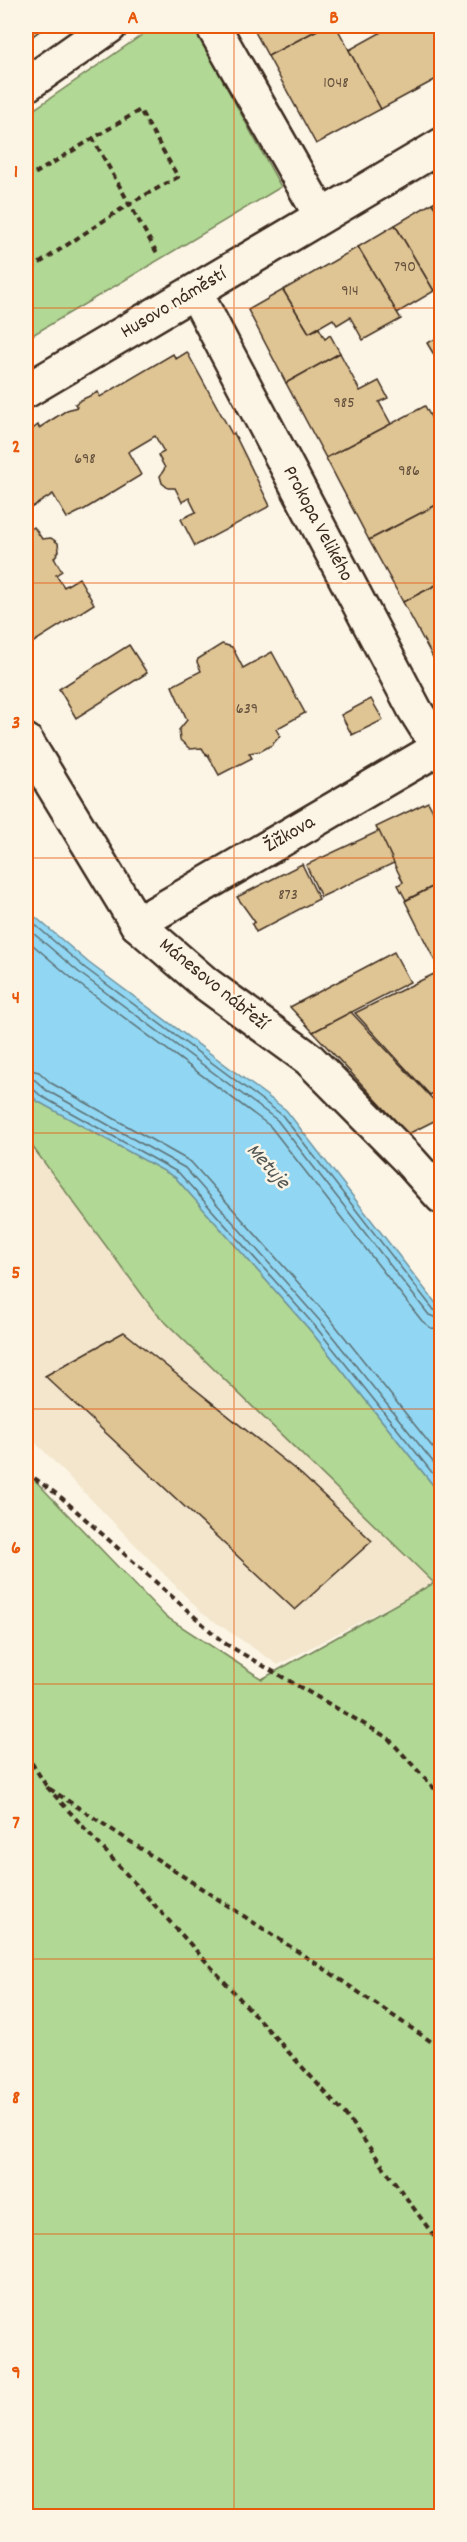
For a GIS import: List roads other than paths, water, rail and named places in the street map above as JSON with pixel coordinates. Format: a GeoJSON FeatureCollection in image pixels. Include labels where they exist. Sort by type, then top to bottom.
{"type":"FeatureCollection","features":[{"type":"Feature","properties":{"kind":"street"},"geometry":{"type":"LineString","coordinates":[[26,85],[110,26]]}},
{"type":"Feature","properties":{"kind":"street"},"geometry":{"type":"LineString","coordinates":[[213,26],[320,214]]}},
{"type":"Feature","properties":{"kind":"street","name":"Husovo náměstí"},"geometry":{"type":"LineString","coordinates":[[26,391],[195,292],[320,214],[441,145]]}},
{"type":"Feature","properties":{"kind":"street","name":"Prokopa Velikého"},"geometry":{"type":"LineString","coordinates":[[195,292],[415,710],[440,749]]}},
{"type":"Feature","properties":{"kind":"street","name":"Mánesovo nábřeží"},"geometry":{"type":"LineString","coordinates":[[26,741],[137,924],[205,983],[309,1059],[410,1160],[441,1197]]}},
{"type":"Feature","properties":{"kind":"street","name":"Žižkova"},"geometry":{"type":"LineString","coordinates":[[137,924],[440,749]]}},
{"type":"Feature","properties":{"kind":"water","name":"Metuje"},"geometry":{"type":"Polygon","coordinates":[[[26,909],[89,963],[286,1110],[441,1310],[441,1495],[310,1330],[175,1177],[37,1101],[26,1089],[26,909]]]}}]}
